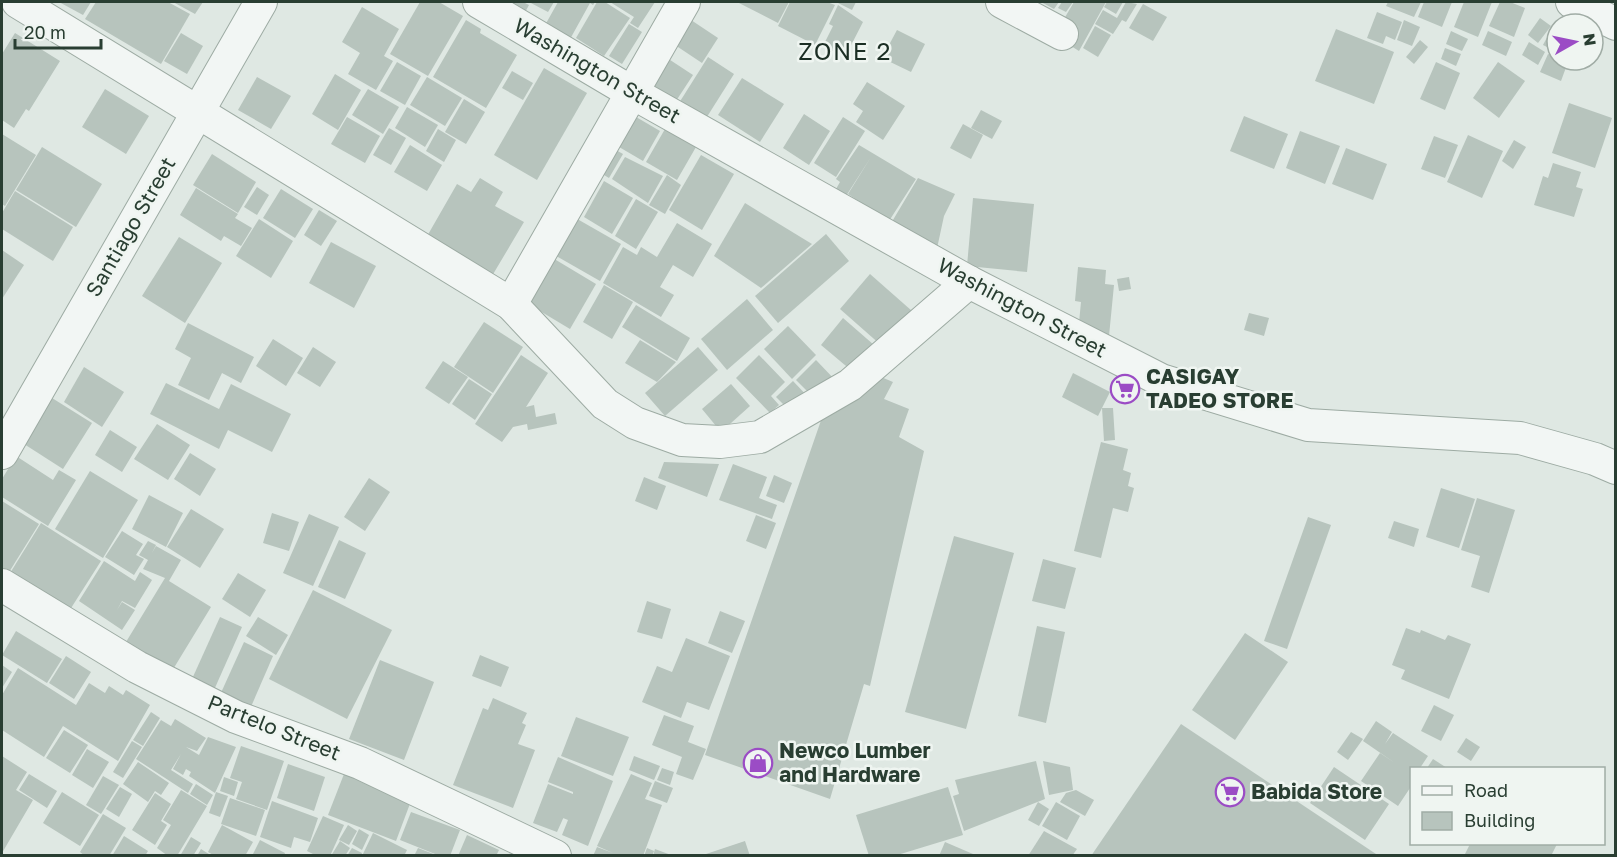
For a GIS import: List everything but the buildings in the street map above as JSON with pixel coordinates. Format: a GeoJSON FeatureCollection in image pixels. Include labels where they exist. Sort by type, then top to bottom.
{"type":"FeatureCollection","features":[{"type":"Feature","properties":{"kind":"street"},"geometry":{"type":"LineString","coordinates":[[18,2],[511,304],[604,404],[635,423],[682,440],[720,442],[760,437],[850,385],[969,282]]}},
{"type":"Feature","properties":{"kind":"street","name":"Santiago Street"},"geometry":{"type":"LineString","coordinates":[[2,453],[261,2]]}},
{"type":"Feature","properties":{"kind":"street","name":"Washington Street"},"geometry":{"type":"LineString","coordinates":[[479,2],[631,92],[969,282],[1161,380],[1308,424],[1520,438],[1595,459],[1616,468]]}},
{"type":"Feature","properties":{"kind":"street"},"geometry":{"type":"LineString","coordinates":[[511,304],[684,2]]}},
{"type":"Feature","properties":{"kind":"street"},"geometry":{"type":"LineString","coordinates":[[1002,2],[1062,34]]}},
{"type":"Feature","properties":{"kind":"street"},"geometry":{"type":"LineString","coordinates":[[1572,2],[1616,24]]}},
{"type":"Feature","properties":{"kind":"street","name":"Partelo Street"},"geometry":{"type":"LineString","coordinates":[[2,585],[137,667],[236,717],[360,763],[555,855]]}},
{"type":"Feature","properties":{"kind":"place","name":"CASIGAY TADEO STORE"},"geometry":{"type":"Point","coordinates":[1125,389]}},
{"type":"Feature","properties":{"kind":"place","name":"Newco Lumber and Hardware"},"geometry":{"type":"Point","coordinates":[758,763]}},
{"type":"Feature","properties":{"kind":"place","name":"Babida Store"},"geometry":{"type":"Point","coordinates":[1230,792]}},
{"type":"Feature","properties":{"kind":"district","name":"ZONE 2"},"geometry":{"type":"Point","coordinates":[845,52]}}]}
